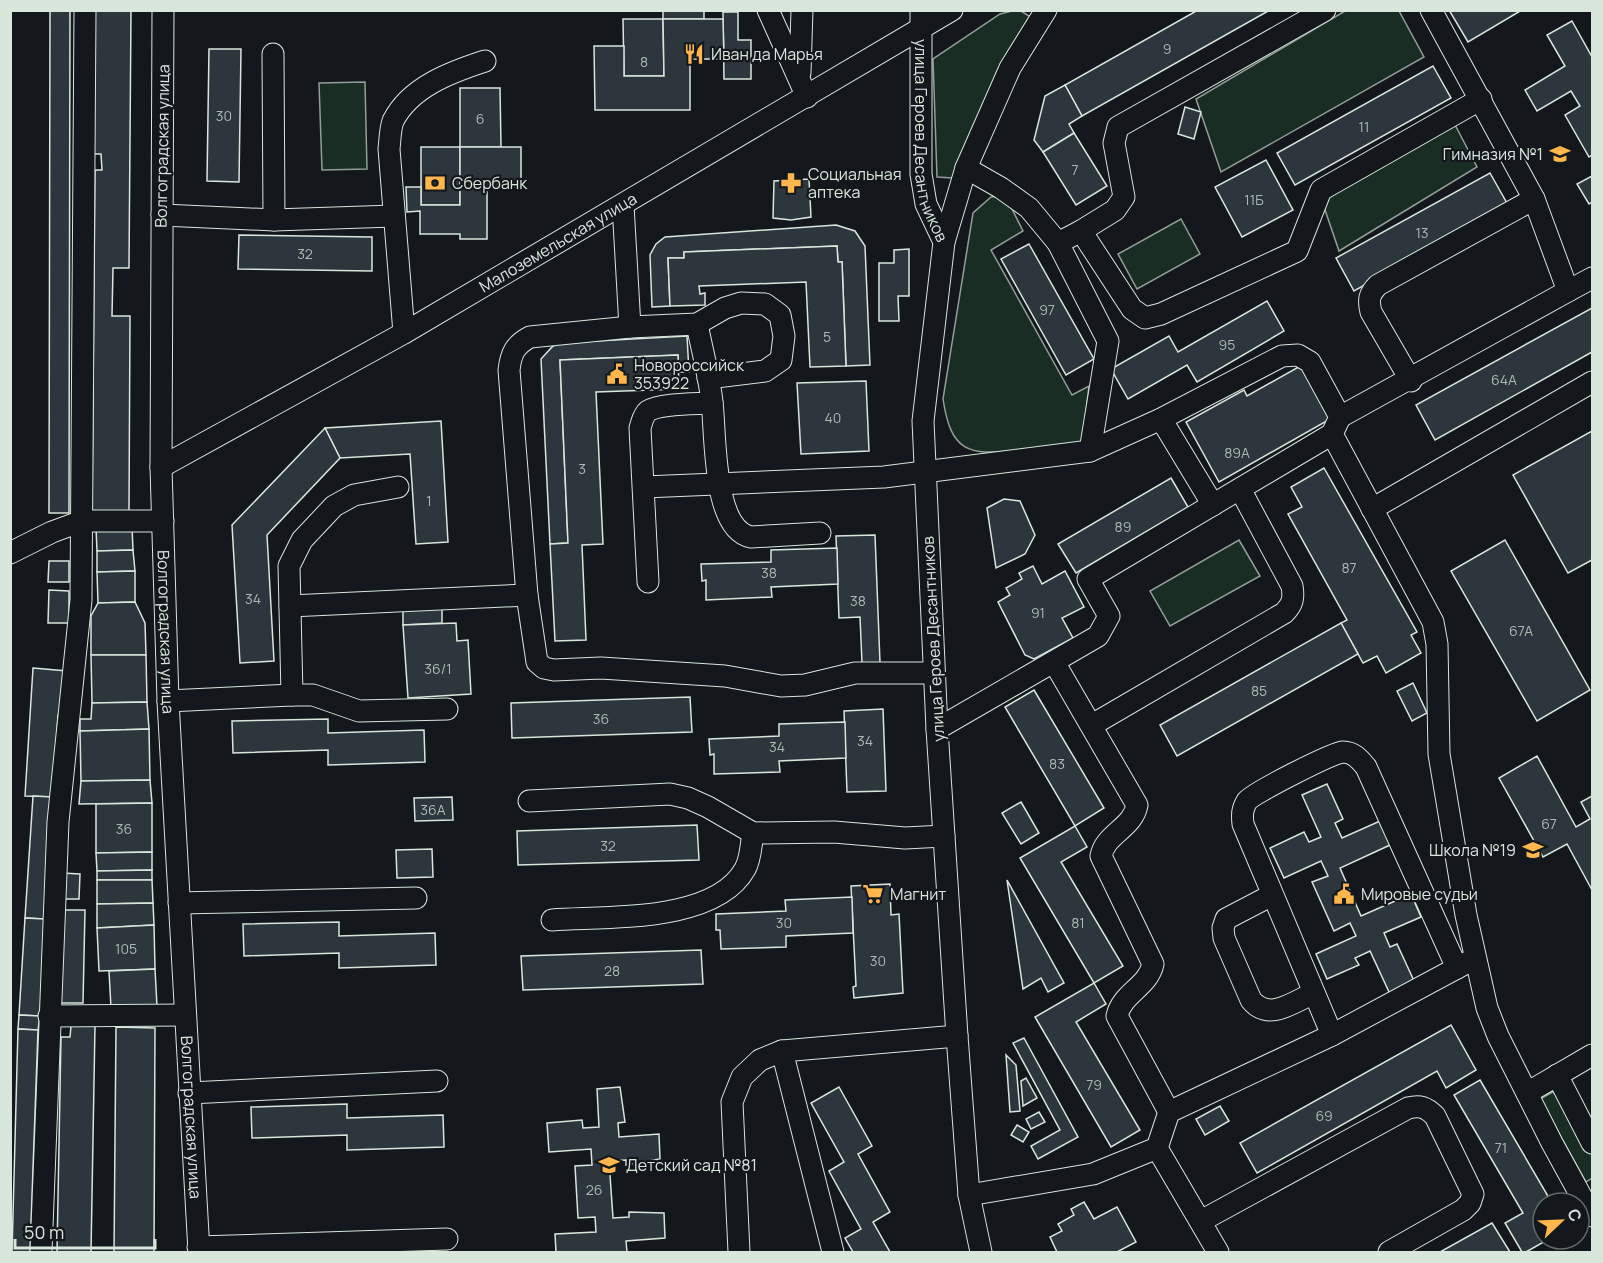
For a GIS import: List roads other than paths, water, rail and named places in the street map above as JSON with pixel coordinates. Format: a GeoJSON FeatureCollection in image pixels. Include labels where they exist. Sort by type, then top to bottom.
{"type":"FeatureCollection","features":[{"type":"Feature","properties":{"kind":"street"},"geometry":{"type":"LineString","coordinates":[[41,1252],[58,822],[81,600],[85,10]]}},
{"type":"Feature","properties":{"kind":"street","name":"Волгоградская улица"},"geometry":{"type":"LineString","coordinates":[[164,10],[160,467],[168,701],[198,1250]]}},
{"type":"Feature","properties":{"kind":"street"},"geometry":{"type":"LineString","coordinates":[[768,10],[803,89]]}},
{"type":"Feature","properties":{"kind":"street"},"geometry":{"type":"LineString","coordinates":[[802,10],[803,89]]}},
{"type":"Feature","properties":{"kind":"street","name":"Малоземельская улица"},"geometry":{"type":"LineString","coordinates":[[160,467],[404,333],[622,205],[803,89],[921,20],[952,10]]}},
{"type":"Feature","properties":{"kind":"street"},"geometry":{"type":"LineString","coordinates":[[944,242],[966,168],[1010,68],[1046,10]]}},
{"type":"Feature","properties":{"kind":"street"},"geometry":{"type":"LineString","coordinates":[[1058,243],[1115,210],[1124,197],[1114,142],[1118,127],[1325,10]]}},
{"type":"Feature","properties":{"kind":"street"},"geometry":{"type":"LineString","coordinates":[[1431,10],[1534,200],[1568,291]]}},
{"type":"Feature","properties":{"kind":"street","name":"улица Героев Десантников"},"geometry":{"type":"LineString","coordinates":[[921,20],[921,174],[926,204],[944,242],[923,422],[934,673],[969,1195],[981,1252]]}},
{"type":"Feature","properties":{"kind":"street"},"geometry":{"type":"LineString","coordinates":[[273,54],[274,220]]}},
{"type":"Feature","properties":{"kind":"street"},"geometry":{"type":"LineString","coordinates":[[404,333],[389,149],[392,122],[406,104],[427,86],[446,74],[484,61]]}},
{"type":"Feature","properties":{"kind":"street"},"geometry":{"type":"LineString","coordinates":[[1081,231],[1132,309],[1145,318],[1161,315],[1297,251],[1321,190],[1481,99]]}},
{"type":"Feature","properties":{"kind":"street"},"geometry":{"type":"LineString","coordinates":[[966,168],[1001,188],[1029,208],[1058,243],[1108,341],[1090,451]]}},
{"type":"Feature","properties":{"kind":"street"},"geometry":{"type":"LineString","coordinates":[[1410,381],[1371,312],[1368,302],[1371,292],[1378,285],[1534,200]]}},
{"type":"Feature","properties":{"kind":"street"},"geometry":{"type":"LineString","coordinates":[[622,205],[630,327]]}},
{"type":"Feature","properties":{"kind":"street"},"geometry":{"type":"LineString","coordinates":[[162,215],[274,220],[394,216]]}},
{"type":"Feature","properties":{"kind":"street"},"geometry":{"type":"LineString","coordinates":[[937,729],[1098,636],[1108,616],[1088,579],[1240,489],[1410,381],[1593,278]]}},
{"type":"Feature","properties":{"kind":"street"},"geometry":{"type":"LineString","coordinates":[[708,378],[765,371],[781,360],[784,336],[780,315],[765,304],[741,303],[725,308],[697,324],[630,327],[530,337],[519,343],[511,353],[509,369],[527,595],[537,662],[544,668],[554,670],[601,668],[725,676],[781,686],[805,685],[855,672],[934,673]]}},
{"type":"Feature","properties":{"kind":"street"},"geometry":{"type":"LineString","coordinates":[[697,324],[712,403],[718,483],[734,528],[741,535],[751,537],[820,533]]}},
{"type":"Feature","properties":{"kind":"street"},"geometry":{"type":"LineString","coordinates":[[644,487],[925,473],[1090,451],[1161,419],[1282,356],[1298,355],[1310,362],[1372,509],[1428,611],[1436,633],[1439,754],[1466,963]]}},
{"type":"Feature","properties":{"kind":"street"},"geometry":{"type":"LineString","coordinates":[[1372,509],[1593,382]]}},
{"type":"Feature","properties":{"kind":"street"},"geometry":{"type":"LineString","coordinates":[[648,582],[640,428],[642,418],[648,411],[658,407],[712,403]]}},
{"type":"Feature","properties":{"kind":"street"},"geometry":{"type":"LineString","coordinates":[[1161,419],[1213,505]]}},
{"type":"Feature","properties":{"kind":"street"},"geometry":{"type":"LineString","coordinates":[[292,694],[289,566],[302,540],[334,506],[354,495],[398,487]]}},
{"type":"Feature","properties":{"kind":"street"},"geometry":{"type":"LineString","coordinates":[[1092,725],[1284,613],[1291,606],[1294,596],[1292,586],[1240,489]]}},
{"type":"Feature","properties":{"kind":"street"},"geometry":{"type":"LineString","coordinates":[[10,553],[52,532],[82,521],[163,520]]}},
{"type":"Feature","properties":{"kind":"street"},"geometry":{"type":"LineString","coordinates":[[290,606],[527,595]]}},
{"type":"Feature","properties":{"kind":"street"},"geometry":{"type":"LineString","coordinates":[[1054,662],[1137,805],[1131,822],[1108,841],[1101,856],[1153,964],[1147,980],[1124,1000],[1117,1016],[1170,1112]]}},
{"type":"Feature","properties":{"kind":"street"},"geometry":{"type":"LineString","coordinates":[[168,701],[292,694],[313,695],[359,711],[447,709]]}},
{"type":"Feature","properties":{"kind":"street"},"geometry":{"type":"LineString","coordinates":[[1332,1035],[1243,824],[1242,810],[1248,799],[1328,757],[1344,752],[1356,756],[1366,767],[1466,963],[1527,1093],[1593,1216]]}},
{"type":"Feature","properties":{"kind":"street"},"geometry":{"type":"LineString","coordinates":[[529,801],[670,794],[688,798],[708,807],[753,833],[834,832],[905,838],[944,836]]}},
{"type":"Feature","properties":{"kind":"street"},"geometry":{"type":"LineString","coordinates":[[552,920],[677,911],[699,906],[736,882],[746,867],[753,833]]}},
{"type":"Feature","properties":{"kind":"street"},"geometry":{"type":"LineString","coordinates":[[1272,895],[1226,919],[1223,928],[1224,938],[1251,1000],[1258,1008],[1268,1011],[1278,1010],[1314,993]]}},
{"type":"Feature","properties":{"kind":"street"},"geometry":{"type":"LineString","coordinates":[[179,903],[416,898]]}},
{"type":"Feature","properties":{"kind":"street"},"geometry":{"type":"LineString","coordinates":[[969,1195],[1093,1174],[1157,1148],[1170,1112],[1332,1035],[1466,963]]}},
{"type":"Feature","properties":{"kind":"street"},"geometry":{"type":"LineString","coordinates":[[49,1016],[185,1015]]}},
{"type":"Feature","properties":{"kind":"street"},"geometry":{"type":"LineString","coordinates":[[739,1252],[732,1102],[742,1077],[760,1060],[782,1051],[957,1036]]}},
{"type":"Feature","properties":{"kind":"street"},"geometry":{"type":"LineString","coordinates":[[782,1051],[833,1252]]}},
{"type":"Feature","properties":{"kind":"street"},"geometry":{"type":"LineString","coordinates":[[1527,1093],[1593,1055]]}},
{"type":"Feature","properties":{"kind":"street"},"geometry":{"type":"LineString","coordinates":[[1557,1075],[1593,1143]]}},
{"type":"Feature","properties":{"kind":"street"},"geometry":{"type":"LineString","coordinates":[[189,1093],[437,1081]]}},
{"type":"Feature","properties":{"kind":"street"},"geometry":{"type":"LineString","coordinates":[[1201,1221],[1408,1108],[1418,1106],[1428,1108],[1435,1116],[1473,1194],[1470,1203],[1463,1210],[1389,1252]]}},
{"type":"Feature","properties":{"kind":"street"},"geometry":{"type":"LineString","coordinates":[[1157,1148],[1218,1252]]}},
{"type":"Feature","properties":{"kind":"street"},"geometry":{"type":"LineString","coordinates":[[198,1250],[447,1239]]}},
{"type":"Feature","properties":{"kind":"place","name":"Иван да Марья"},"geometry":{"type":"Point","coordinates":[694,54]}},
{"type":"Feature","properties":{"kind":"place","name":"Гимназия №1"},"geometry":{"type":"Point","coordinates":[1560,154]}},
{"type":"Feature","properties":{"kind":"place","name":"Сбербанк"},"geometry":{"type":"Point","coordinates":[435,183]}},
{"type":"Feature","properties":{"kind":"place","name":"Социальная аптека"},"geometry":{"type":"Point","coordinates":[791,183]}},
{"type":"Feature","properties":{"kind":"place","name":"Новороссийск 353922"},"geometry":{"type":"Point","coordinates":[617,374]}},
{"type":"Feature","properties":{"kind":"place","name":"Школа №19"},"geometry":{"type":"Point","coordinates":[1533,850]}},
{"type":"Feature","properties":{"kind":"place","name":"Магнит"},"geometry":{"type":"Point","coordinates":[873,894]}},
{"type":"Feature","properties":{"kind":"place","name":"Мировые судьи"},"geometry":{"type":"Point","coordinates":[1344,894]}},
{"type":"Feature","properties":{"kind":"place","name":"Детский сад №81"},"geometry":{"type":"Point","coordinates":[609,1165]}}]}
